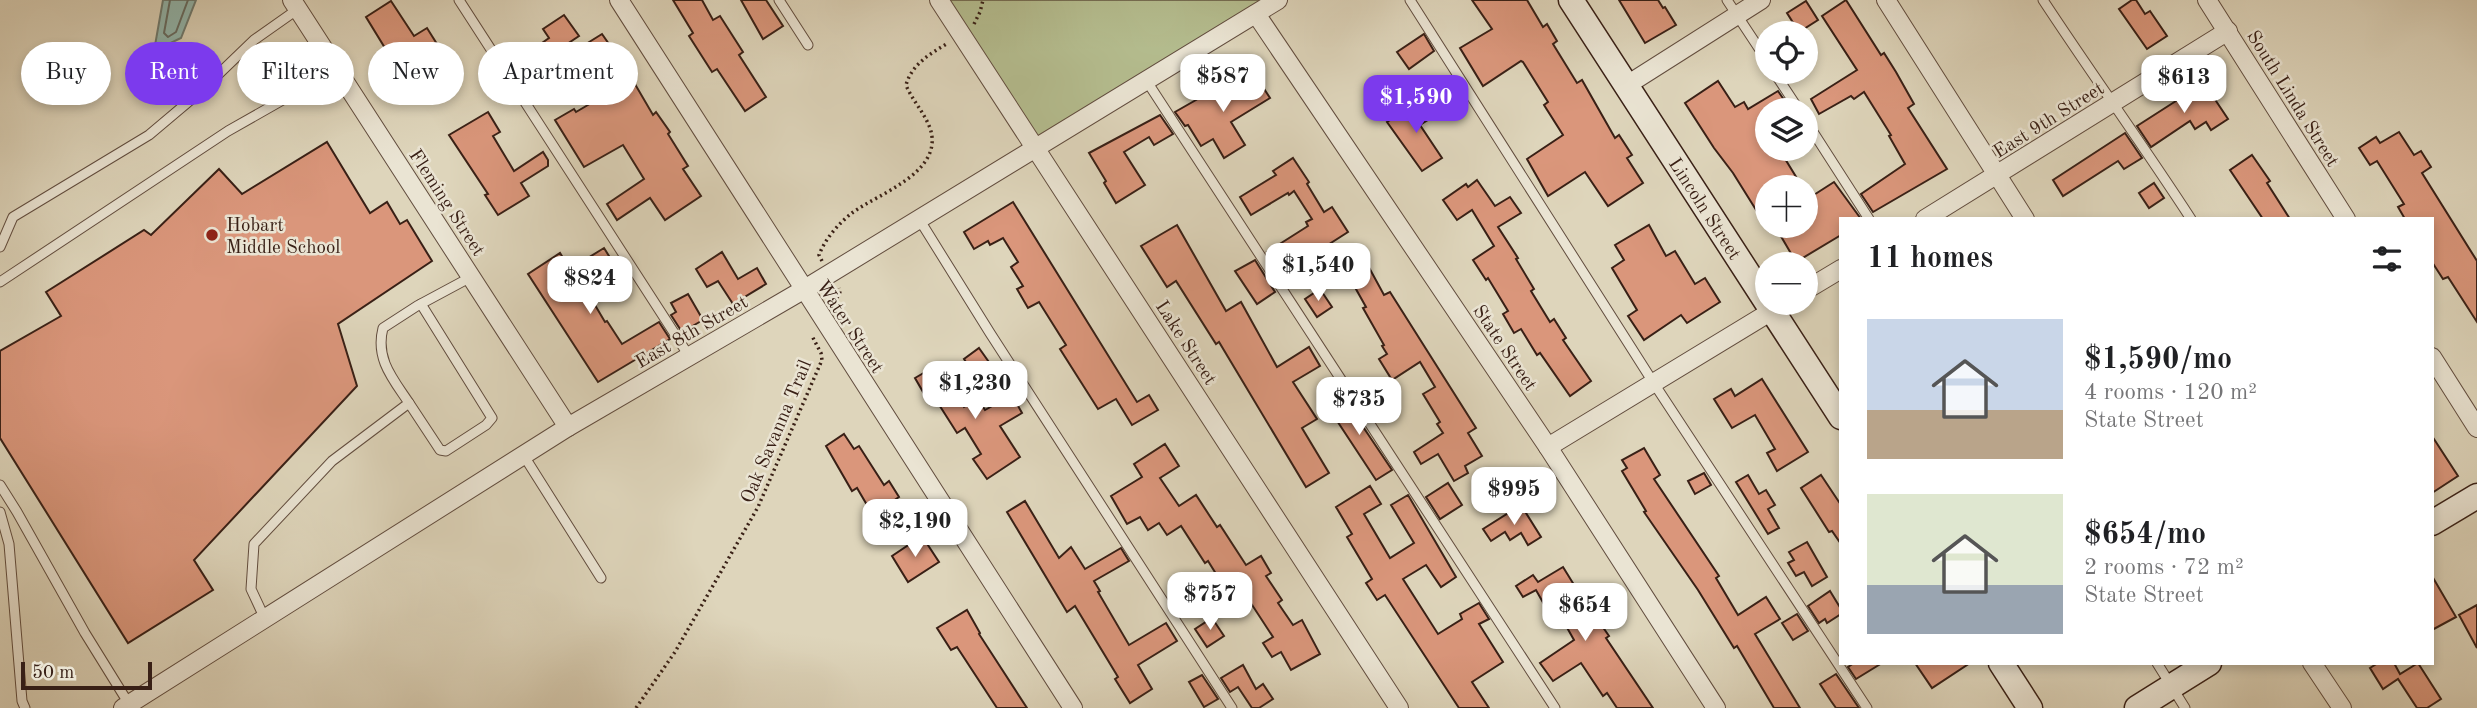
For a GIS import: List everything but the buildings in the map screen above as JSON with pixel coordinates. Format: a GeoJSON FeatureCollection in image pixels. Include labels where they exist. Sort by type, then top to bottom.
{"type":"FeatureCollection","features":[{"type":"Feature","properties":{"kind":"main road","name":"Lincoln Street"},"geometry":{"type":"LineString","coordinates":[[1571,0],[1755,272]]}},
{"type":"Feature","properties":{"kind":"main road","name":"Lincoln Street"},"geometry":{"type":"LineString","coordinates":[[1784,315],[1839,412]]}},
{"type":"Feature","properties":{"kind":"main road"},"geometry":{"type":"LineString","coordinates":[[2434,522],[2477,496]]}},
{"type":"Feature","properties":{"kind":"main road"},"geometry":{"type":"LineString","coordinates":[[2002,665],[2030,708]]}},
{"type":"Feature","properties":{"kind":"main road"},"geometry":{"type":"LineString","coordinates":[[2137,708],[2206,665]]}},
{"type":"Feature","properties":{"kind":"street","name":"Water Street"},"geometry":{"type":"LineString","coordinates":[[619,0],[1073,708]]}},
{"type":"Feature","properties":{"kind":"street","name":"Lake Street"},"geometry":{"type":"LineString","coordinates":[[939,0],[1399,708]]}},
{"type":"Feature","properties":{"kind":"street","name":"East 8th Street"},"geometry":{"type":"LineString","coordinates":[[128,707],[568,427],[803,290],[1278,0]]}},
{"type":"Feature","properties":{"kind":"street"},"geometry":{"type":"LineString","coordinates":[[1627,85],[1732,7],[1760,0]]}},
{"type":"Feature","properties":{"kind":"street"},"geometry":{"type":"LineString","coordinates":[[1886,0],[2024,217]]}},
{"type":"Feature","properties":{"kind":"street","name":"South Linda Street"},"geometry":{"type":"LineString","coordinates":[[2207,0],[2345,217]]}},
{"type":"Feature","properties":{"kind":"street","name":"Fleming Street"},"geometry":{"type":"LineString","coordinates":[[295,4],[320,42]]}},
{"type":"Feature","properties":{"kind":"street","name":"State Street"},"geometry":{"type":"LineString","coordinates":[[1256,14],[1548,447],[1716,708]]}},
{"type":"Feature","properties":{"kind":"street","name":"East 9th Street"},"geometry":{"type":"LineString","coordinates":[[1928,217],[2228,32]]}},
{"type":"Feature","properties":{"kind":"street","name":"Fleming Street"},"geometry":{"type":"LineString","coordinates":[[354,95],[568,427]]}},
{"type":"Feature","properties":{"kind":"street"},"geometry":{"type":"LineString","coordinates":[[1818,283],[1839,270]]}},
{"type":"Feature","properties":{"kind":"street"},"geometry":{"type":"LineString","coordinates":[[1548,447],[1766,315]]}},
{"type":"Feature","properties":{"kind":"street"},"geometry":{"type":"LineString","coordinates":[[2434,360],[2477,428]]}},
{"type":"Feature","properties":{"kind":"street"},"geometry":{"type":"LineString","coordinates":[[2313,665],[2342,708]]}},
{"type":"Feature","properties":{"kind":"lane"},"geometry":{"type":"LineString","coordinates":[[459,0],[689,356]]}},
{"type":"Feature","properties":{"kind":"lane"},"geometry":{"type":"LineString","coordinates":[[779,0],[808,45]]}},
{"type":"Feature","properties":{"kind":"lane"},"geometry":{"type":"LineString","coordinates":[[1410,0],[1653,382],[1867,708]]}},
{"type":"Feature","properties":{"kind":"lane"},"geometry":{"type":"LineString","coordinates":[[2043,0],[2189,217]]}},
{"type":"Feature","properties":{"kind":"lane"},"geometry":{"type":"LineString","coordinates":[[0,247],[13,217],[149,135],[295,4]]}},
{"type":"Feature","properties":{"kind":"lane"},"geometry":{"type":"LineString","coordinates":[[1732,7],[1755,42]]}},
{"type":"Feature","properties":{"kind":"lane"},"geometry":{"type":"LineString","coordinates":[[1146,80],[1555,708]]}},
{"type":"Feature","properties":{"kind":"lane"},"geometry":{"type":"LineString","coordinates":[[0,282],[229,131],[274,105]]}},
{"type":"Feature","properties":{"kind":"lane"},"geometry":{"type":"LineString","coordinates":[[1818,140],[1868,217]]}},
{"type":"Feature","properties":{"kind":"lane"},"geometry":{"type":"LineString","coordinates":[[919,219],[1232,708]]}},
{"type":"Feature","properties":{"kind":"lane"},"geometry":{"type":"LineString","coordinates":[[421,304],[492,418],[486,425],[446,451],[440,450],[385,366],[379,344],[383,328],[421,304],[471,277]]}},
{"type":"Feature","properties":{"kind":"lane"},"geometry":{"type":"LineString","coordinates":[[265,618],[251,589],[254,544],[332,461],[409,403]]}},
{"type":"Feature","properties":{"kind":"lane"},"geometry":{"type":"LineString","coordinates":[[524,456],[601,578]]}},
{"type":"Feature","properties":{"kind":"lane"},"geometry":{"type":"LineString","coordinates":[[0,485],[18,512],[128,707]]}},
{"type":"Feature","properties":{"kind":"lane"},"geometry":{"type":"LineString","coordinates":[[0,512],[9,544],[22,701],[25,708]]}},
{"type":"Feature","properties":{"kind":"lane"},"geometry":{"type":"LineString","coordinates":[[2158,665],[2185,708]]}},
{"type":"Feature","properties":{"kind":"path"},"geometry":{"type":"LineString","coordinates":[[817,312],[840,294],[839,286],[819,254],[824,243],[851,213],[917,172],[927,159],[931,142],[930,128],[906,85],[910,72],[925,58],[976,22],[983,0]]}},
{"type":"Feature","properties":{"kind":"path","name":"Oak Savanna Trail"},"geometry":{"type":"LineString","coordinates":[[636,708],[675,652],[758,507],[822,360],[805,324],[807,319],[817,312]]}},
{"type":"Feature","properties":{"kind":"green space"},"geometry":{"type":"Polygon","coordinates":[[[946,0],[1268,0],[1038,141],[946,0]]]}},
{"type":"Feature","properties":{"kind":"water"},"geometry":{"type":"Polygon","coordinates":[[[163,0],[196,0],[181,38],[173,42],[156,42],[163,0]]]}},
{"type":"Feature","properties":{"kind":"place","name":"Hobart Middle School"},"geometry":{"type":"Point","coordinates":[212,235]}}]}
